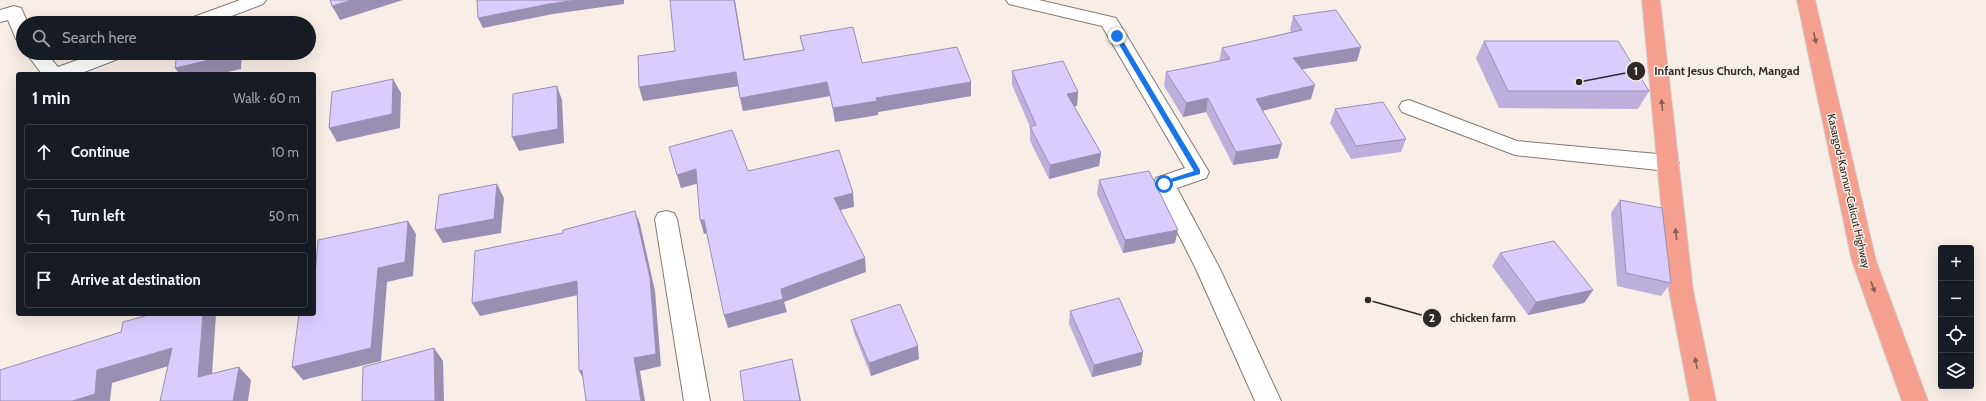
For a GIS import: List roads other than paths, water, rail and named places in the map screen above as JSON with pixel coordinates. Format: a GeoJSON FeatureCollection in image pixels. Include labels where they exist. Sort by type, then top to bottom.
{"type":"FeatureCollection","features":[{"type":"Feature","properties":{"kind":"highway"},"geometry":{"type":"LineString","coordinates":[[1651,0],[1682,290],[1703,401]]}},
{"type":"Feature","properties":{"kind":"highway","name":"Kasargod-Kannur-Calicut Highway"},"geometry":{"type":"LineString","coordinates":[[1806,0],[1864,261],[1915,401]]}},
{"type":"Feature","properties":{"kind":"street"},"geometry":{"type":"LineString","coordinates":[[215,16],[257,0]]}},
{"type":"Feature","properties":{"kind":"street"},"geometry":{"type":"LineString","coordinates":[[1016,0],[1109,22],[1198,172],[1164,184],[1208,269],[1268,401]]}},
{"type":"Feature","properties":{"kind":"street"},"geometry":{"type":"LineString","coordinates":[[0,16],[14,12],[16,17]]}},
{"type":"Feature","properties":{"kind":"street"},"geometry":{"type":"LineString","coordinates":[[42,60],[51,72]]}},
{"type":"Feature","properties":{"kind":"street"},"geometry":{"type":"LineString","coordinates":[[65,72],[97,60]]}},
{"type":"Feature","properties":{"kind":"street"},"geometry":{"type":"LineString","coordinates":[[1409,107],[1515,148],[1668,163]]}},
{"type":"Feature","properties":{"kind":"street"},"geometry":{"type":"LineString","coordinates":[[666,219],[696,401]]}},
{"type":"Feature","properties":{"kind":"place","name":"Infant Jesus Church, Mangad"},"geometry":{"type":"Point","coordinates":[1579,82]}},
{"type":"Feature","properties":{"kind":"place","name":"chicken farm"},"geometry":{"type":"Point","coordinates":[1368,300]}}]}
